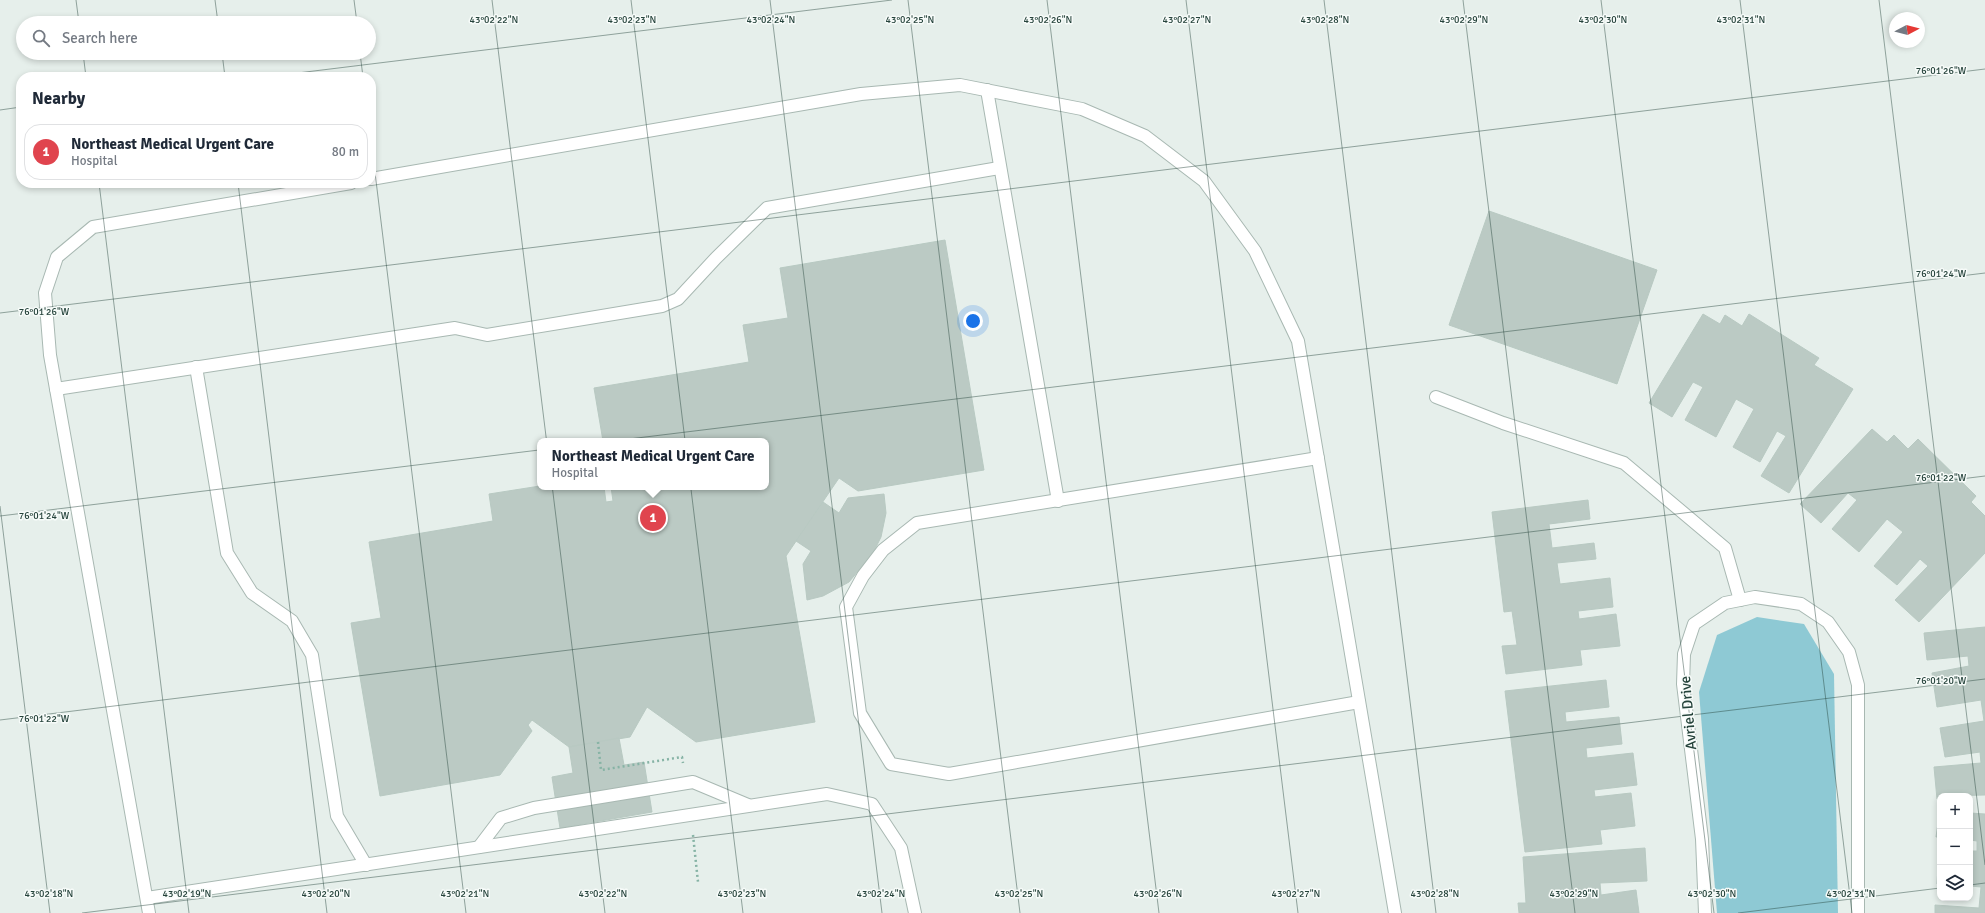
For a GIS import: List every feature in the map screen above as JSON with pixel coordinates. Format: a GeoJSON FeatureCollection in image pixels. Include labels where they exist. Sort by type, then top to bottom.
{"type":"FeatureCollection","features":[{"type":"Feature","properties":{"kind":"street"},"geometry":{"type":"LineString","coordinates":[[376,179],[861,94],[960,85],[1082,109],[1145,136],[1204,182],[1255,251],[1298,340],[1396,913]]}},
{"type":"Feature","properties":{"kind":"street"},"geometry":{"type":"LineString","coordinates":[[987,90],[999,168],[1058,501]]}},
{"type":"Feature","properties":{"kind":"street"},"geometry":{"type":"LineString","coordinates":[[56,389],[455,328],[487,335],[662,306],[678,299],[716,258],[767,208],[999,168]]}},
{"type":"Feature","properties":{"kind":"street"},"geometry":{"type":"LineString","coordinates":[[149,913],[50,355],[45,294],[57,257],[93,227],[322,188]]}},
{"type":"Feature","properties":{"kind":"street"},"geometry":{"type":"LineString","coordinates":[[196,367],[227,553],[252,593],[292,621],[312,654],[337,816],[366,865]]}},
{"type":"Feature","properties":{"kind":"street"},"geometry":{"type":"LineString","coordinates":[[1436,397],[1503,423],[1624,463],[1725,548],[1740,600]]}},
{"type":"Feature","properties":{"kind":"street"},"geometry":{"type":"LineString","coordinates":[[1318,458],[917,523],[883,550],[863,576],[846,607],[860,713],[891,764],[950,774],[1360,702]]}},
{"type":"Feature","properties":{"kind":"street","name":"Avriel Drive"},"geometry":{"type":"LineString","coordinates":[[1705,913],[1702,839],[1683,684],[1684,654],[1694,624],[1725,603],[1755,598],[1801,604],[1828,622],[1849,652],[1858,686],[1858,913]]}},
{"type":"Feature","properties":{"kind":"street"},"geometry":{"type":"LineString","coordinates":[[479,847],[501,818],[534,808],[693,782],[749,806]]}},
{"type":"Feature","properties":{"kind":"street"},"geometry":{"type":"LineString","coordinates":[[147,898],[827,794],[872,804],[901,848],[915,913]]}},
{"type":"Feature","properties":{"kind":"water"},"geometry":{"type":"Polygon","coordinates":[[[1757,617],[1804,624],[1834,674],[1838,913],[1717,913],[1699,692],[1717,635],[1757,617]]]}},
{"type":"Feature","properties":{"kind":"building"},"geometry":{"type":"Polygon","coordinates":[[[1489,211],[1657,270],[1617,384],[1449,325],[1489,211]]]}},
{"type":"Feature","properties":{"kind":"building"},"geometry":{"type":"Polygon","coordinates":[[[945,240],[984,470],[858,491],[839,478],[786,556],[815,722],[696,742],[647,707],[630,737],[569,747],[532,720],[528,725],[532,731],[500,775],[380,796],[351,623],[381,618],[369,542],[493,521],[489,494],[537,486],[537,490],[604,490],[606,502],[613,501],[611,490],[769,490],[769,438],[602,438],[594,388],[749,362],[743,325],[788,318],[780,268],[945,240]]]}},
{"type":"Feature","properties":{"kind":"building"},"geometry":{"type":"Polygon","coordinates":[[[1703,314],[1720,324],[1725,315],[1742,326],[1749,314],[1819,358],[1814,365],[1853,389],[1789,493],[1761,476],[1786,436],[1777,431],[1760,462],[1733,447],[1754,409],[1736,399],[1716,437],[1685,420],[1703,387],[1693,382],[1672,417],[1649,403],[1703,314]]]}},
{"type":"Feature","properties":{"kind":"building"},"geometry":{"type":"Polygon","coordinates":[[[1872,429],[1887,442],[1894,435],[1908,449],[1918,439],[1976,496],[1971,502],[1985,516],[1985,553],[1919,622],[1895,600],[1928,566],[1920,559],[1897,585],[1874,566],[1903,532],[1887,519],[1859,552],[1832,529],[1857,500],[1848,493],[1821,523],[1800,504],[1872,429]]]}},
{"type":"Feature","properties":{"kind":"building"},"geometry":{"type":"Polygon","coordinates":[[[884,494],[886,513],[881,537],[873,553],[849,582],[823,596],[807,600],[803,564],[811,551],[796,541],[823,502],[839,513],[848,498],[884,494]]]}},
{"type":"Feature","properties":{"kind":"building"},"geometry":{"type":"Polygon","coordinates":[[[1588,500],[1590,519],[1549,524],[1552,548],[1594,543],[1596,559],[1557,563],[1560,584],[1610,578],[1613,607],[1578,611],[1579,619],[1616,614],[1620,646],[1580,650],[1582,665],[1506,674],[1502,646],[1517,645],[1512,611],[1504,612],[1492,512],[1588,500]]]}},
{"type":"Feature","properties":{"kind":"building"},"geometry":{"type":"Polygon","coordinates":[[[1985,627],[1985,795],[1973,795],[1973,793],[1937,793],[1937,799],[1934,767],[1981,763],[1980,752],[1945,757],[1940,728],[1984,721],[1981,700],[1937,707],[1932,673],[1969,666],[1968,656],[1927,660],[1924,633],[1985,627]]]}},
{"type":"Feature","properties":{"kind":"building"},"geometry":{"type":"Polygon","coordinates":[[[1606,680],[1609,707],[1565,712],[1566,722],[1619,717],[1622,744],[1586,748],[1587,758],[1633,753],[1637,785],[1594,790],[1595,797],[1631,793],[1635,826],[1600,830],[1602,844],[1525,852],[1505,691],[1606,680]]]}},
{"type":"Feature","properties":{"kind":"building"},"geometry":{"type":"Polygon","coordinates":[[[619,738],[624,765],[644,762],[652,812],[560,828],[552,777],[573,773],[569,747],[619,738]]]}},
{"type":"Feature","properties":{"kind":"building"},"geometry":{"type":"Polygon","coordinates":[[[1973,813],[1985,814],[1985,913],[1935,913],[1935,905],[1979,908],[1981,887],[1973,886],[1973,851],[1977,851],[1977,841],[1973,840],[1973,813]]]}},
{"type":"Feature","properties":{"kind":"building"},"geometry":{"type":"Polygon","coordinates":[[[1645,848],[1647,881],[1600,883],[1601,895],[1636,890],[1639,913],[1519,913],[1518,903],[1526,903],[1523,857],[1645,848]]]}},
{"type":"Feature","properties":{"kind":"place","name":"Northeast Medical Urgent Care"},"geometry":{"type":"Point","coordinates":[653,518]}}]}
